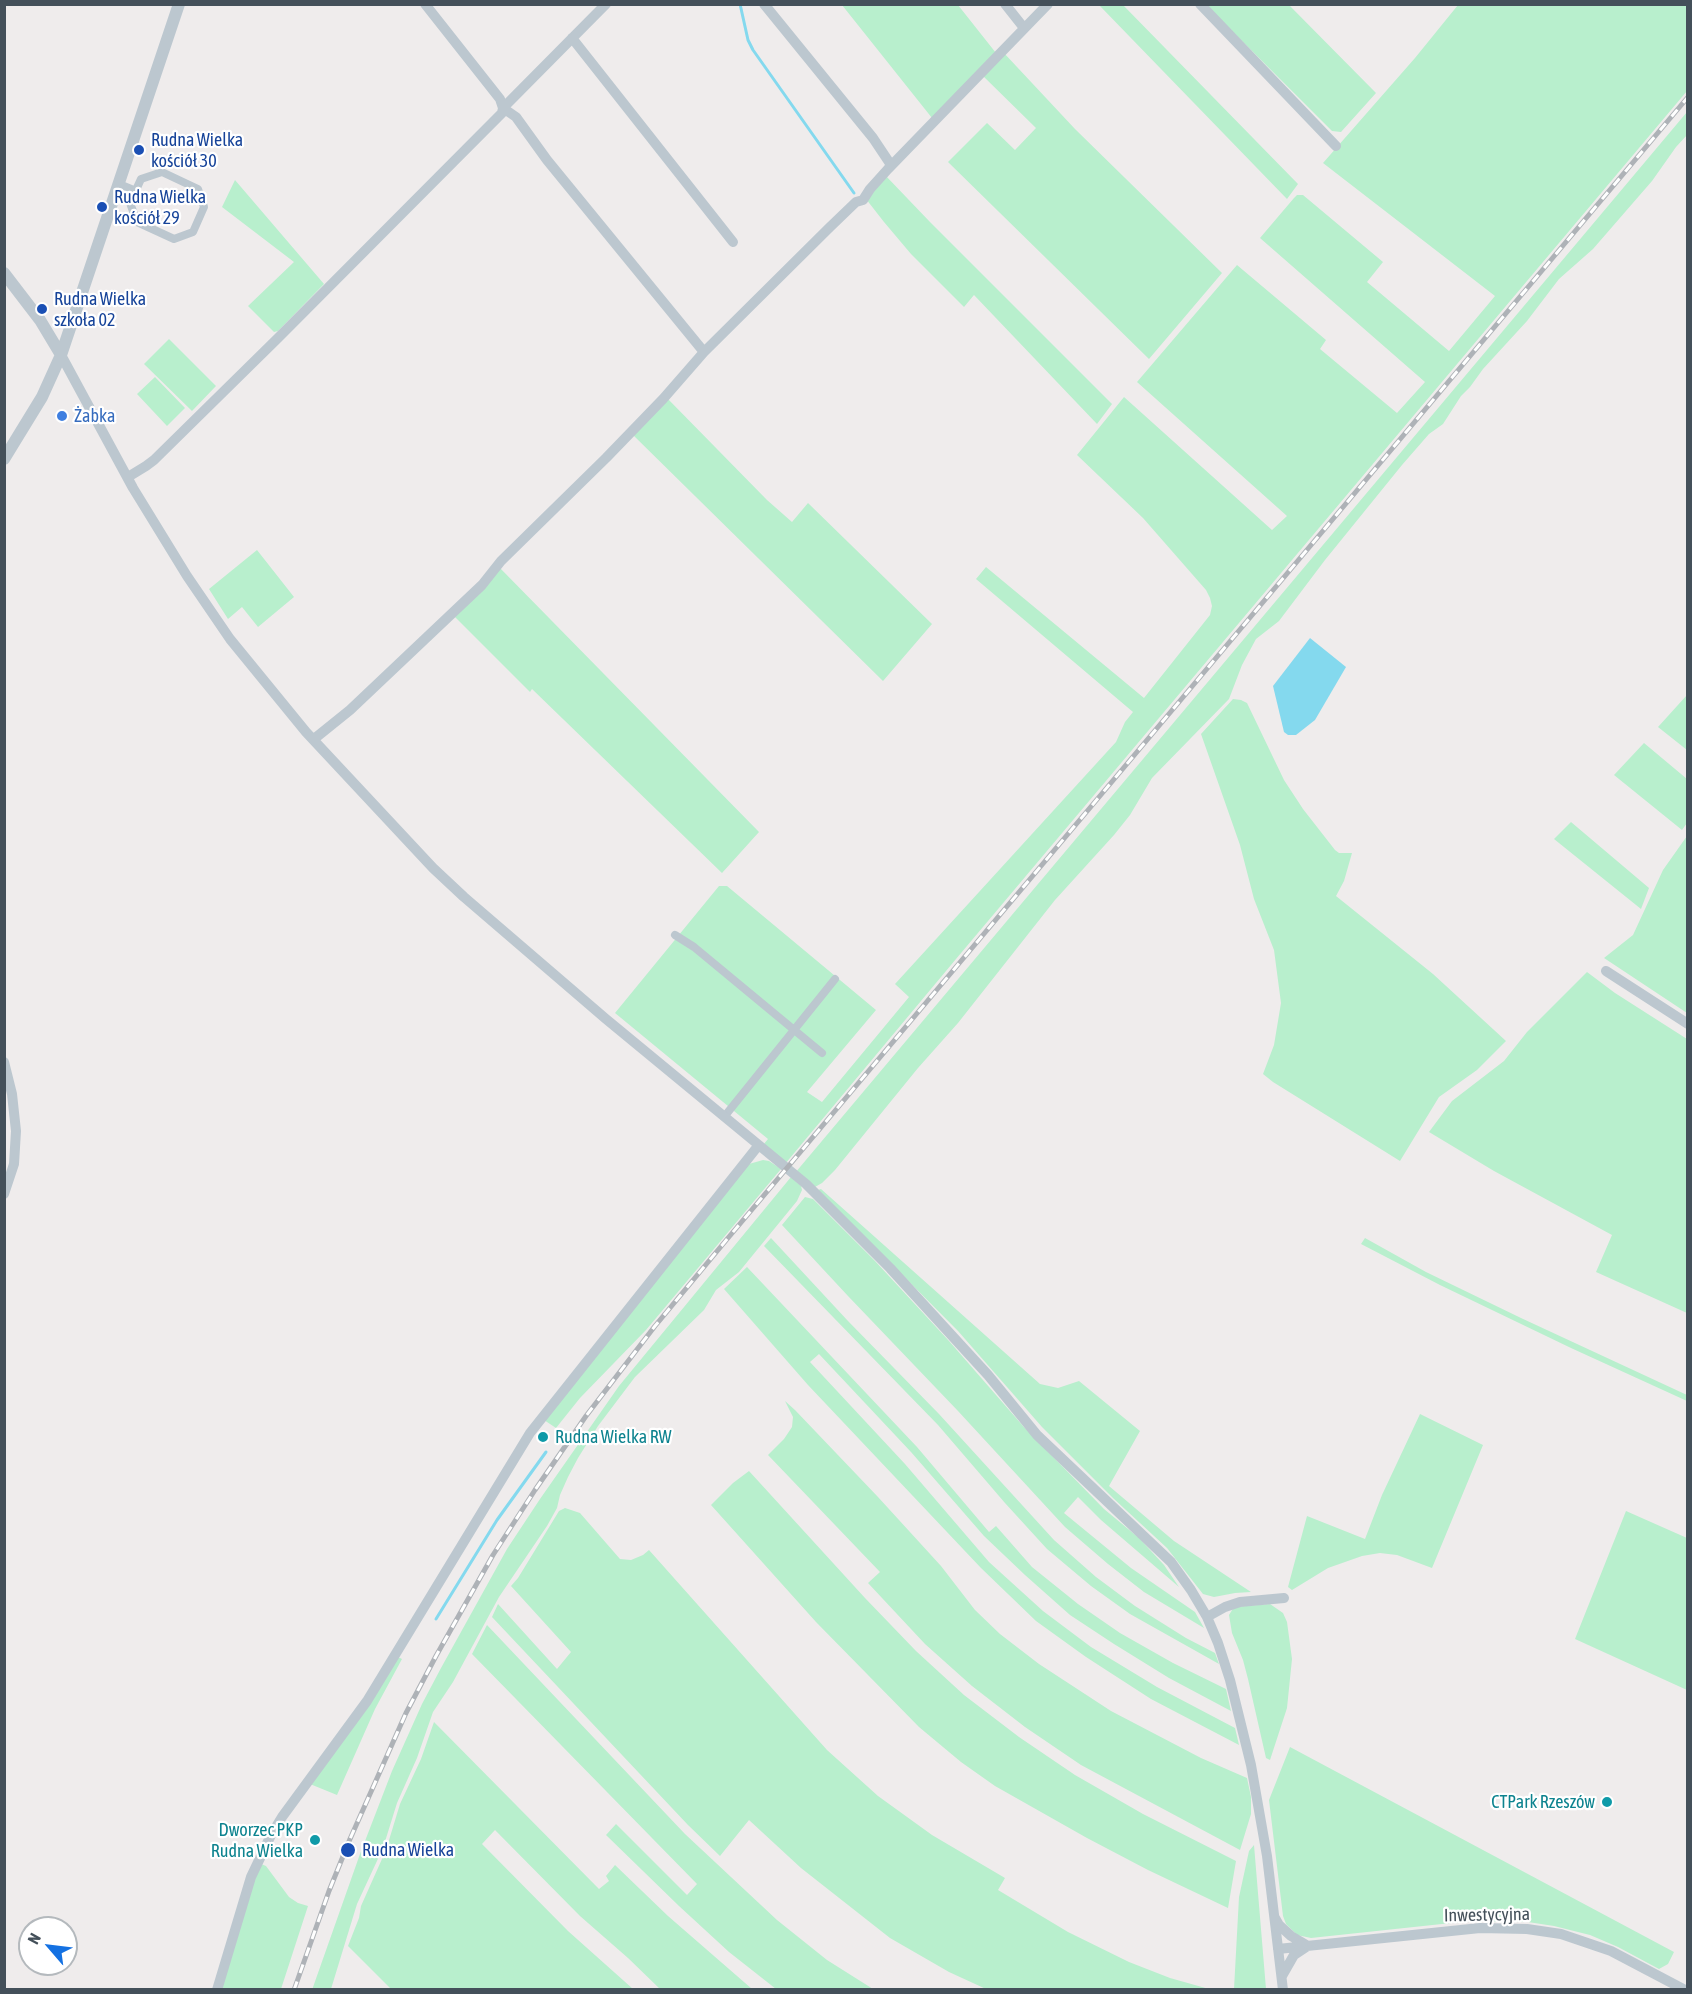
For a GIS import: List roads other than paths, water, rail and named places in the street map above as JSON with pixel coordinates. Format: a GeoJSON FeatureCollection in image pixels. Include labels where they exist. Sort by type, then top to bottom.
{"type":"FeatureCollection","features":[{"type":"Feature","properties":{"kind":"street"},"geometry":{"type":"LineString","coordinates":[[4,459],[39,402],[61,355],[179,4]]}},
{"type":"Feature","properties":{"kind":"street"},"geometry":{"type":"LineString","coordinates":[[425,4],[501,99],[503,108],[516,117],[547,160],[704,352]]}},
{"type":"Feature","properties":{"kind":"street"},"geometry":{"type":"LineString","coordinates":[[128,477],[146,466],[277,339],[500,116],[503,108],[606,4]]}},
{"type":"Feature","properties":{"kind":"street"},"geometry":{"type":"LineString","coordinates":[[764,4],[873,138],[891,165]]}},
{"type":"Feature","properties":{"kind":"street"},"geometry":{"type":"LineString","coordinates":[[1005,4],[1024,28]]}},
{"type":"Feature","properties":{"kind":"street"},"geometry":{"type":"LineString","coordinates":[[314,739],[342,717],[482,585],[501,561],[606,458],[663,399],[704,352],[856,202],[863,200],[891,165],[1048,4]]}},
{"type":"Feature","properties":{"kind":"street"},"geometry":{"type":"LineString","coordinates":[[1200,4],[1336,146]]}},
{"type":"Feature","properties":{"kind":"street"},"geometry":{"type":"LineString","coordinates":[[573,38],[733,242]]}},
{"type":"Feature","properties":{"kind":"street"},"geometry":{"type":"LineString","coordinates":[[162,172],[198,189],[204,207],[193,232],[174,239],[137,222],[130,203],[135,191],[141,179],[162,172]]}},
{"type":"Feature","properties":{"kind":"street"},"geometry":{"type":"LineString","coordinates":[[119,184],[135,191]]}},
{"type":"Feature","properties":{"kind":"street"},"geometry":{"type":"LineString","coordinates":[[4,273],[57,346],[128,477],[175,556],[230,639],[291,714],[426,860],[464,897],[606,1019],[806,1184],[890,1268],[988,1375],[1037,1435],[1171,1562],[1207,1617],[1230,1680],[1251,1766],[1268,1856],[1282,1984]]}},
{"type":"Feature","properties":{"kind":"street"},"geometry":{"type":"LineString","coordinates":[[675,935],[694,947],[822,1053]]}},
{"type":"Feature","properties":{"kind":"street"},"geometry":{"type":"LineString","coordinates":[[1606,971],[1688,1023]]}},
{"type":"Feature","properties":{"kind":"street"},"geometry":{"type":"LineString","coordinates":[[724,1117],[835,979]]}},
{"type":"Feature","properties":{"kind":"street"},"geometry":{"type":"LineString","coordinates":[[4,1062],[15,1111],[10,1146],[14,1164],[4,1194]]}},
{"type":"Feature","properties":{"kind":"street"},"geometry":{"type":"LineString","coordinates":[[217,1989],[251,1877],[282,1817],[367,1701],[530,1433],[758,1146]]}},
{"type":"Feature","properties":{"kind":"street"},"geometry":{"type":"LineString","coordinates":[[1207,1617],[1240,1602],[1284,1598]]}},
{"type":"Feature","properties":{"kind":"street"},"geometry":{"type":"LineString","coordinates":[[1275,1918],[1279,1925],[1292,1936],[1309,1946],[1294,1955],[1282,1984]]}},
{"type":"Feature","properties":{"kind":"street","name":"Inwestycyjna"},"geometry":{"type":"LineString","coordinates":[[1278,1949],[1480,1928],[1527,1929],[1561,1934],[1611,1951],[1685,1989]]}},
{"type":"Feature","properties":{"kind":"water"},"geometry":{"type":"Polygon","coordinates":[[[1310,638],[1346,667],[1315,720],[1296,735],[1288,735],[1284,732],[1273,686],[1310,638]]]}},
{"type":"Feature","properties":{"kind":"waterway"},"geometry":{"type":"LineString","coordinates":[[740,4],[748,40],[753,50],[854,193]]}},
{"type":"Feature","properties":{"kind":"waterway"},"geometry":{"type":"LineString","coordinates":[[436,1619],[497,1520],[546,1452]]}},
{"type":"Feature","properties":{"kind":"railway"},"geometry":{"type":"LineString","coordinates":[[294,1990],[350,1839],[406,1713],[493,1555],[586,1416],[655,1326],[728,1238],[1688,97]]}},
{"type":"Feature","properties":{"kind":"place","name":"Rudna Wielka kościół 30"},"geometry":{"type":"Point","coordinates":[139,150]}},
{"type":"Feature","properties":{"kind":"place","name":"Rudna Wielka kościół 29"},"geometry":{"type":"Point","coordinates":[102,207]}},
{"type":"Feature","properties":{"kind":"place","name":"Rudna Wielka szkoła 02"},"geometry":{"type":"Point","coordinates":[42,309]}},
{"type":"Feature","properties":{"kind":"place","name":"Żabka"},"geometry":{"type":"Point","coordinates":[62,416]}},
{"type":"Feature","properties":{"kind":"place","name":"Rudna Wielka RW"},"geometry":{"type":"Point","coordinates":[543,1437]}},
{"type":"Feature","properties":{"kind":"place","name":"CTPark Rzeszów"},"geometry":{"type":"Point","coordinates":[1607,1802]}},
{"type":"Feature","properties":{"kind":"place","name":"Dworzec PKP Rudna Wielka"},"geometry":{"type":"Point","coordinates":[315,1840]}},
{"type":"Feature","properties":{"kind":"place","name":"Rudna Wielka"},"geometry":{"type":"Point","coordinates":[348,1850]}}]}
